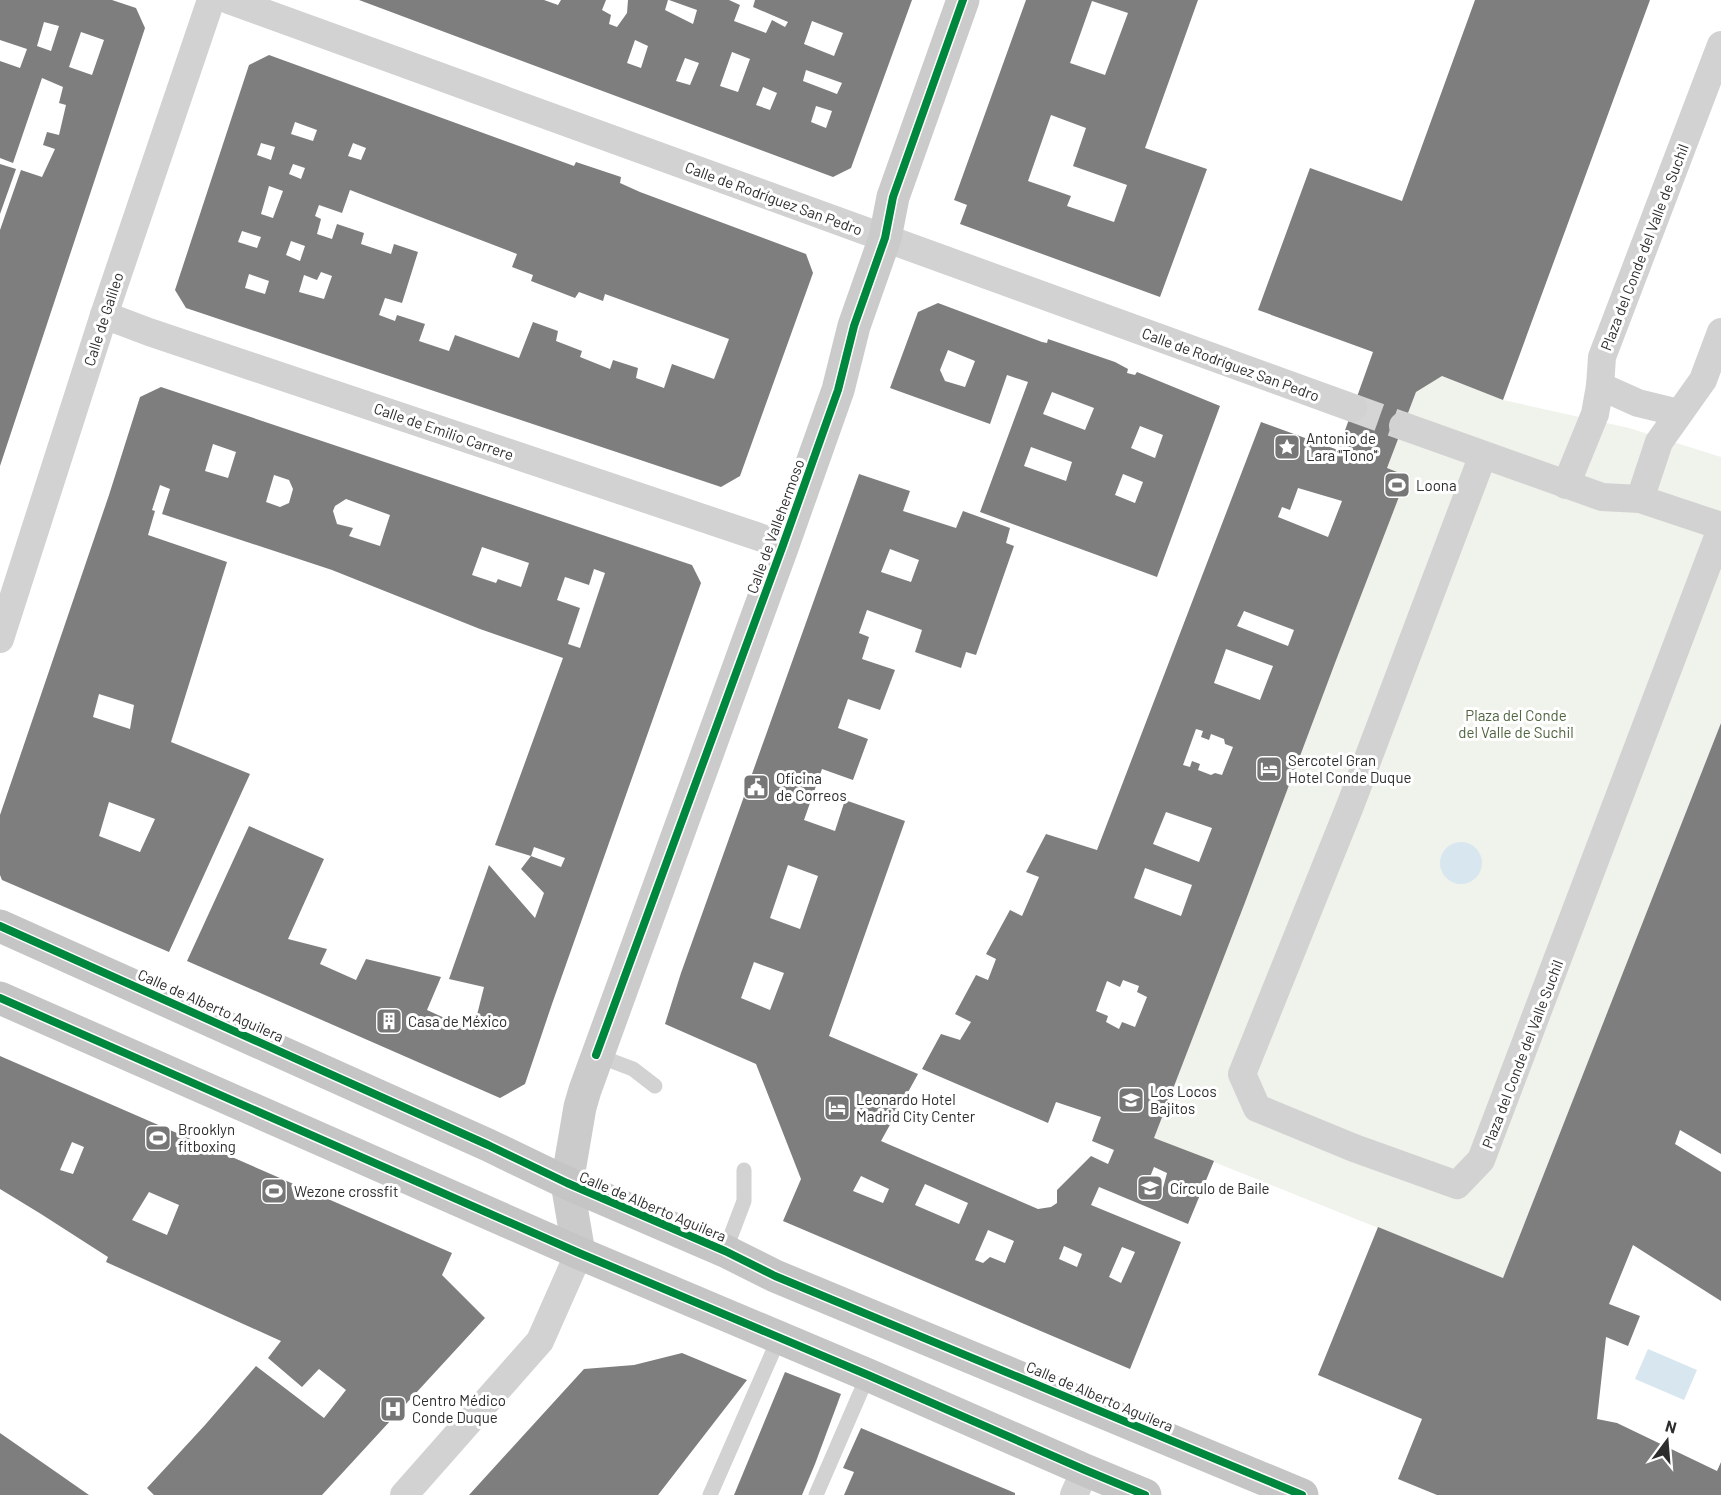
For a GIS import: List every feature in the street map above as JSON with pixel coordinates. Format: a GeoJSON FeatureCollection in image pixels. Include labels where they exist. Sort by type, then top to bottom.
{"type":"FeatureCollection","features":[{"type":"Feature","properties":{"kind":"main road","name":"Calle de Alberto Aguilera"},"geometry":{"type":"LineString","coordinates":[[0,926],[478,1140],[567,1183],[725,1251],[775,1276],[1302,1495]]}},
{"type":"Feature","properties":{"kind":"main road"},"geometry":{"type":"LineString","coordinates":[[0,998],[579,1253],[868,1375],[1079,1483],[1145,1495]]}},
{"type":"Feature","properties":{"kind":"street","name":"Calle de Galileo"},"geometry":{"type":"LineString","coordinates":[[0,639],[104,315],[211,0]]}},
{"type":"Feature","properties":{"kind":"street","name":"Calle de Rodríguez San Pedro"},"geometry":{"type":"LineString","coordinates":[[229,0],[1353,408]]}},
{"type":"Feature","properties":{"kind":"street","name":"Calle de Vallehermoso"},"geometry":{"type":"LineString","coordinates":[[579,1253],[567,1183],[580,1107],[596,1055],[783,545],[837,390],[854,326],[885,238],[893,197],[963,0]]}},
{"type":"Feature","properties":{"kind":"street","name":"Plaza del Conde del Valle de Suchil"},"geometry":{"type":"LineString","coordinates":[[1566,485],[1595,414],[1602,357],[1721,45]]}},
{"type":"Feature","properties":{"kind":"street","name":"Calle de Emilio Carrere"},"geometry":{"type":"LineString","coordinates":[[104,315],[783,545]]}},
{"type":"Feature","properties":{"kind":"street"},"geometry":{"type":"LineString","coordinates":[[1640,498],[1659,442],[1703,380],[1721,332]]}},
{"type":"Feature","properties":{"kind":"street"},"geometry":{"type":"LineString","coordinates":[[1600,386],[1638,403],[1679,413]]}},
{"type":"Feature","properties":{"kind":"street"},"geometry":{"type":"LineString","coordinates":[[1403,426],[1602,497],[1640,498],[1721,528]]}},
{"type":"Feature","properties":{"kind":"street","name":"Plaza del Conde del Valle Suchil"},"geometry":{"type":"LineString","coordinates":[[1483,455],[1350,806],[1242,1074],[1257,1108],[1354,1148],[1457,1185],[1481,1160],[1721,528]]}},
{"type":"Feature","properties":{"kind":"street"},"geometry":{"type":"LineString","coordinates":[[404,1495],[540,1341],[579,1253]]}},
{"type":"Feature","properties":{"kind":"lane"},"geometry":{"type":"LineString","coordinates":[[596,1055],[633,1069],[655,1086]]}},
{"type":"Feature","properties":{"kind":"lane"},"geometry":{"type":"LineString","coordinates":[[725,1251],[744,1202],[744,1170]]}},
{"type":"Feature","properties":{"kind":"lane"},"geometry":{"type":"LineString","coordinates":[[710,1495],[779,1338]]}},
{"type":"Feature","properties":{"kind":"lane"},"geometry":{"type":"LineString","coordinates":[[816,1495],[868,1375]]}},
{"type":"Feature","properties":{"kind":"green space","name":"Plaza del Conde del Valle de Suchil"},"geometry":{"type":"Polygon","coordinates":[[[1442,376],[1503,400],[1629,428],[1721,457],[1721,723],[1503,1278],[1154,1138],[1407,476],[1387,468],[1416,392],[1442,376]]]}},
{"type":"Feature","properties":{"kind":"shaded area"},"geometry":{"type":"Polygon","coordinates":[[[1461,842],[1476,848],[1482,863],[1476,878],[1461,884],[1446,878],[1440,863],[1446,848],[1461,842]]]}},
{"type":"Feature","properties":{"kind":"shaded area"},"geometry":{"type":"Polygon","coordinates":[[[1648,1349],[1697,1370],[1684,1400],[1635,1379],[1648,1349]]]}},
{"type":"Feature","properties":{"kind":"building"},"geometry":{"type":"Polygon","coordinates":[[[0,0],[112,0],[136,8],[145,28],[0,466],[0,230],[21,170],[42,177],[55,149],[43,145],[47,132],[59,135],[66,105],[59,103],[63,87],[42,78],[13,163],[0,158],[0,61],[20,68],[27,49],[0,40],[0,0]],[[44,22],[37,46],[51,51],[59,26],[44,22]],[[81,32],[69,67],[92,75],[104,40],[81,32]]]}},
{"type":"Feature","properties":{"kind":"building"},"geometry":{"type":"Polygon","coordinates":[[[359,0],[544,0],[558,5],[561,0],[606,0],[602,10],[611,15],[609,24],[617,27],[627,13],[628,0],[668,0],[665,10],[693,24],[697,10],[669,0],[729,0],[740,5],[734,21],[766,33],[772,20],[785,27],[788,22],[753,7],[755,0],[912,0],[851,168],[833,177],[359,0]],[[812,21],[804,44],[834,56],[843,33],[812,21]],[[635,40],[627,63],[641,68],[648,46],[635,40]],[[732,52],[720,86],[738,92],[750,59],[732,52]],[[685,58],[676,81],[690,85],[699,63],[685,58]],[[806,70],[803,81],[837,94],[842,83],[806,70]],[[763,87],[756,105],[770,110],[777,93],[763,87]],[[816,106],[811,122],[826,128],[832,111],[816,106]]]}},
{"type":"Feature","properties":{"kind":"building"},"geometry":{"type":"Polygon","coordinates":[[[1026,0],[1198,0],[1145,148],[1207,169],[1160,297],[960,224],[967,205],[954,200],[1026,0]],[[1092,1],[1070,63],[1105,75],[1128,13],[1092,1]],[[1051,115],[1028,181],[1071,196],[1067,206],[1114,222],[1127,185],[1073,166],[1086,128],[1051,115]]]}},
{"type":"Feature","properties":{"kind":"building"},"geometry":{"type":"Polygon","coordinates":[[[1475,0],[1650,0],[1503,400],[1442,376],[1416,392],[1387,468],[1407,476],[1154,1138],[1214,1161],[1188,1224],[1099,1187],[1091,1205],[1181,1242],[1130,1369],[783,1221],[801,1179],[756,1064],[665,1024],[681,973],[859,474],[910,491],[903,511],[956,528],[963,511],[1010,528],[1006,543],[1014,546],[976,655],[966,652],[961,668],[915,652],[922,630],[867,610],[859,633],[869,637],[862,659],[895,670],[880,710],[848,699],[838,728],[868,739],[853,780],[822,769],[804,820],[835,831],[845,800],[905,821],[829,1036],[918,1074],[881,1141],[1038,1209],[1051,1207],[1057,1203],[1057,1190],[1091,1156],[1108,1164],[1114,1150],[1092,1141],[1101,1117],[1056,1102],[1048,1123],[922,1069],[941,1034],[960,1040],[971,1022],[955,1014],[976,975],[988,980],[996,959],[986,954],[1010,910],[1022,916],[1039,877],[1026,872],[1046,834],[1097,850],[1261,422],[1338,450],[1373,352],[1258,310],[1310,168],[1402,201],[1475,0]],[[1298,488],[1290,510],[1282,507],[1278,517],[1328,537],[1342,501],[1298,488]],[[890,549],[881,572],[911,582],[919,560],[890,549]],[[1244,611],[1237,626],[1288,646],[1294,630],[1244,611]],[[1226,649],[1214,683],[1260,700],[1273,666],[1226,649]],[[1196,729],[1183,765],[1190,767],[1192,761],[1200,764],[1198,770],[1211,775],[1215,773],[1222,775],[1233,747],[1225,744],[1224,739],[1211,734],[1209,740],[1201,737],[1203,731],[1196,729]],[[1166,812],[1153,844],[1199,862],[1212,828],[1166,812]],[[788,865],[770,918],[800,929],[818,876],[788,865]],[[1145,868],[1134,898],[1181,916],[1192,885],[1145,868]],[[754,962],[741,998],[770,1010],[784,973],[754,962]],[[1123,980],[1120,987],[1107,981],[1096,1011],[1108,1016],[1106,1022],[1119,1029],[1122,1022],[1135,1027],[1147,997],[1137,992],[1139,986],[1123,980]],[[1154,1167],[1148,1182],[1163,1188],[1167,1173],[1154,1167]],[[861,1176],[853,1191],[883,1203],[889,1189],[861,1176]],[[925,1184],[915,1205],[959,1224],[968,1203],[925,1184]],[[988,1230],[975,1260],[983,1263],[990,1257],[1005,1263],[1014,1241],[988,1230]],[[1064,1246],[1059,1259],[1077,1267],[1082,1254],[1064,1246]],[[1122,1247],[1109,1277],[1121,1283],[1135,1252],[1122,1247]]]}},
{"type":"Feature","properties":{"kind":"building"},"geometry":{"type":"Polygon","coordinates":[[[269,55],[574,166],[576,162],[621,177],[620,183],[640,192],[806,254],[813,273],[740,476],[721,487],[186,308],[175,290],[249,65],[269,55]],[[295,122],[291,134],[313,141],[317,130],[295,122]],[[261,143],[257,155],[271,160],[275,147],[261,143]],[[353,143],[348,156],[361,160],[366,148],[353,143]],[[293,164],[289,174],[301,179],[305,168],[293,164]],[[269,186],[261,214],[273,218],[283,191],[269,186]],[[350,190],[342,213],[319,205],[315,216],[321,219],[317,234],[332,239],[337,224],[364,233],[361,244],[391,254],[394,244],[418,252],[402,303],[385,298],[379,315],[395,321],[397,315],[425,324],[419,341],[449,351],[455,335],[519,358],[533,322],[558,331],[556,341],[582,351],[580,357],[610,369],[613,360],[638,368],[636,378],[664,388],[672,364],[714,379],[729,339],[605,294],[603,301],[579,292],[575,298],[531,281],[533,275],[512,267],[517,254],[350,190]],[[242,231],[238,242],[257,248],[261,237],[242,231]],[[291,241],[286,255],[300,261],[305,246],[291,241]],[[321,272],[317,280],[304,275],[299,292],[324,299],[332,276],[321,272]],[[249,274],[245,288],[265,294],[269,281],[249,274]]]}},
{"type":"Feature","properties":{"kind":"building"},"geometry":{"type":"Polygon","coordinates":[[[0,164],[16,169],[0,214],[0,164]]]}},
{"type":"Feature","properties":{"kind":"building"},"geometry":{"type":"Polygon","coordinates":[[[938,303],[1042,342],[1047,343],[1048,339],[1115,362],[1128,369],[1127,373],[1135,375],[1137,372],[1220,406],[1157,577],[980,512],[1028,382],[1007,375],[990,424],[890,388],[918,312],[938,303]],[[948,350],[940,370],[945,381],[965,387],[975,361],[948,350]],[[1052,392],[1043,414],[1085,430],[1094,408],[1052,392]],[[1140,426],[1131,448],[1155,458],[1163,435],[1140,426]],[[1031,447],[1024,466],[1066,481],[1072,462],[1031,447]],[[1123,474],[1115,495],[1135,503],[1143,482],[1123,474]]]}},
{"type":"Feature","properties":{"kind":"building"},"geometry":{"type":"Polygon","coordinates":[[[161,387],[692,565],[701,583],[525,1084],[500,1098],[187,961],[249,826],[324,859],[288,939],[327,949],[320,964],[356,980],[366,959],[441,977],[427,1010],[460,1025],[463,1017],[477,1015],[484,987],[449,979],[489,865],[535,918],[544,893],[521,869],[531,856],[495,845],[563,658],[480,629],[332,570],[162,514],[170,489],[160,485],[152,510],[155,511],[148,535],[227,562],[171,742],[250,774],[169,952],[2,880],[0,875],[0,815],[140,397],[161,387]],[[213,444],[205,471],[228,478],[236,452],[213,444]],[[274,475],[266,502],[280,507],[289,503],[293,489],[289,480],[274,475]],[[346,499],[335,506],[333,511],[337,524],[353,528],[349,536],[380,546],[390,515],[346,499]],[[482,547],[472,575],[496,583],[498,579],[521,587],[529,563],[482,547]],[[594,569],[589,585],[565,577],[557,600],[580,608],[568,644],[580,648],[605,573],[594,569]],[[99,694],[93,717],[130,729],[134,705],[99,694]],[[109,802],[99,836],[140,852],[155,819],[109,802]],[[534,847],[531,856],[561,867],[565,858],[534,847]]]}},
{"type":"Feature","properties":{"kind":"building"},"geometry":{"type":"Polygon","coordinates":[[[1721,723],[1721,1154],[1680,1130],[1675,1144],[1721,1172],[1721,1301],[1633,1245],[1609,1304],[1640,1316],[1628,1346],[1606,1337],[1597,1419],[1617,1423],[1717,1471],[1721,1462],[1721,1495],[1437,1495],[1398,1479],[1422,1419],[1318,1375],[1378,1227],[1503,1278],[1721,723]]]}},
{"type":"Feature","properties":{"kind":"building"},"geometry":{"type":"Polygon","coordinates":[[[0,1056],[452,1253],[442,1275],[485,1318],[322,1495],[154,1495],[147,1488],[256,1366],[324,1418],[346,1390],[319,1369],[302,1387],[268,1358],[281,1341],[106,1262],[108,1257],[0,1189],[0,1056]],[[72,1142],[60,1170],[73,1174],[84,1147],[72,1142]],[[149,1192],[132,1220],[167,1235],[179,1205],[149,1192]]]}},
{"type":"Feature","properties":{"kind":"building"},"geometry":{"type":"Polygon","coordinates":[[[682,1353],[747,1380],[658,1495],[469,1495],[584,1369],[634,1365],[682,1353]]]}},
{"type":"Feature","properties":{"kind":"building"},"geometry":{"type":"Polygon","coordinates":[[[785,1372],[841,1394],[815,1464],[802,1495],[734,1495],[785,1372]]]}},
{"type":"Feature","properties":{"kind":"building"},"geometry":{"type":"Polygon","coordinates":[[[861,1428],[1015,1493],[1015,1495],[844,1495],[854,1472],[843,1468],[861,1428]]]}},
{"type":"Feature","properties":{"kind":"building"},"geometry":{"type":"Polygon","coordinates":[[[0,1433],[89,1495],[0,1495],[0,1433]]]}},
{"type":"Feature","properties":{"kind":"tunnel"},"geometry":{"type":"LineString","coordinates":[[1353,408],[1403,426]]}},
{"type":"Feature","properties":{"kind":"cycle path"},"geometry":{"type":"LineString","coordinates":[[596,1055],[838,390],[854,326],[885,238],[893,197],[963,0]]}},
{"type":"Feature","properties":{"kind":"cycle path"},"geometry":{"type":"LineString","coordinates":[[0,926],[488,1145],[567,1183],[725,1251],[775,1276],[1302,1495]]}},
{"type":"Feature","properties":{"kind":"cycle path"},"geometry":{"type":"LineString","coordinates":[[0,998],[579,1253],[1145,1495]]}},
{"type":"Feature","properties":{"kind":"place","name":"Antonio de Lara \"Tono\""},"geometry":{"type":"Point","coordinates":[1287,447]}},
{"type":"Feature","properties":{"kind":"place","name":"Loona"},"geometry":{"type":"Point","coordinates":[1397,485]}},
{"type":"Feature","properties":{"kind":"place","name":"Sercotel Gran Hotel Conde Duque"},"geometry":{"type":"Point","coordinates":[1269,769]}},
{"type":"Feature","properties":{"kind":"place","name":"Oficina de Correos"},"geometry":{"type":"Point","coordinates":[756,787]}},
{"type":"Feature","properties":{"kind":"place","name":"Casa de México"},"geometry":{"type":"Point","coordinates":[389,1021]}},
{"type":"Feature","properties":{"kind":"place","name":"Los Locos Bajitos"},"geometry":{"type":"Point","coordinates":[1131,1100]}},
{"type":"Feature","properties":{"kind":"place","name":"Leonardo Hotel Madrid City Center"},"geometry":{"type":"Point","coordinates":[837,1108]}},
{"type":"Feature","properties":{"kind":"place","name":"Brooklyn fitboxing"},"geometry":{"type":"Point","coordinates":[158,1138]}},
{"type":"Feature","properties":{"kind":"place","name":"Círculo de Baile"},"geometry":{"type":"Point","coordinates":[1150,1188]}},
{"type":"Feature","properties":{"kind":"place","name":"Wezone crossfit"},"geometry":{"type":"Point","coordinates":[274,1191]}},
{"type":"Feature","properties":{"kind":"place","name":"Centro Médico Conde Duque"},"geometry":{"type":"Point","coordinates":[393,1409]}}]}
